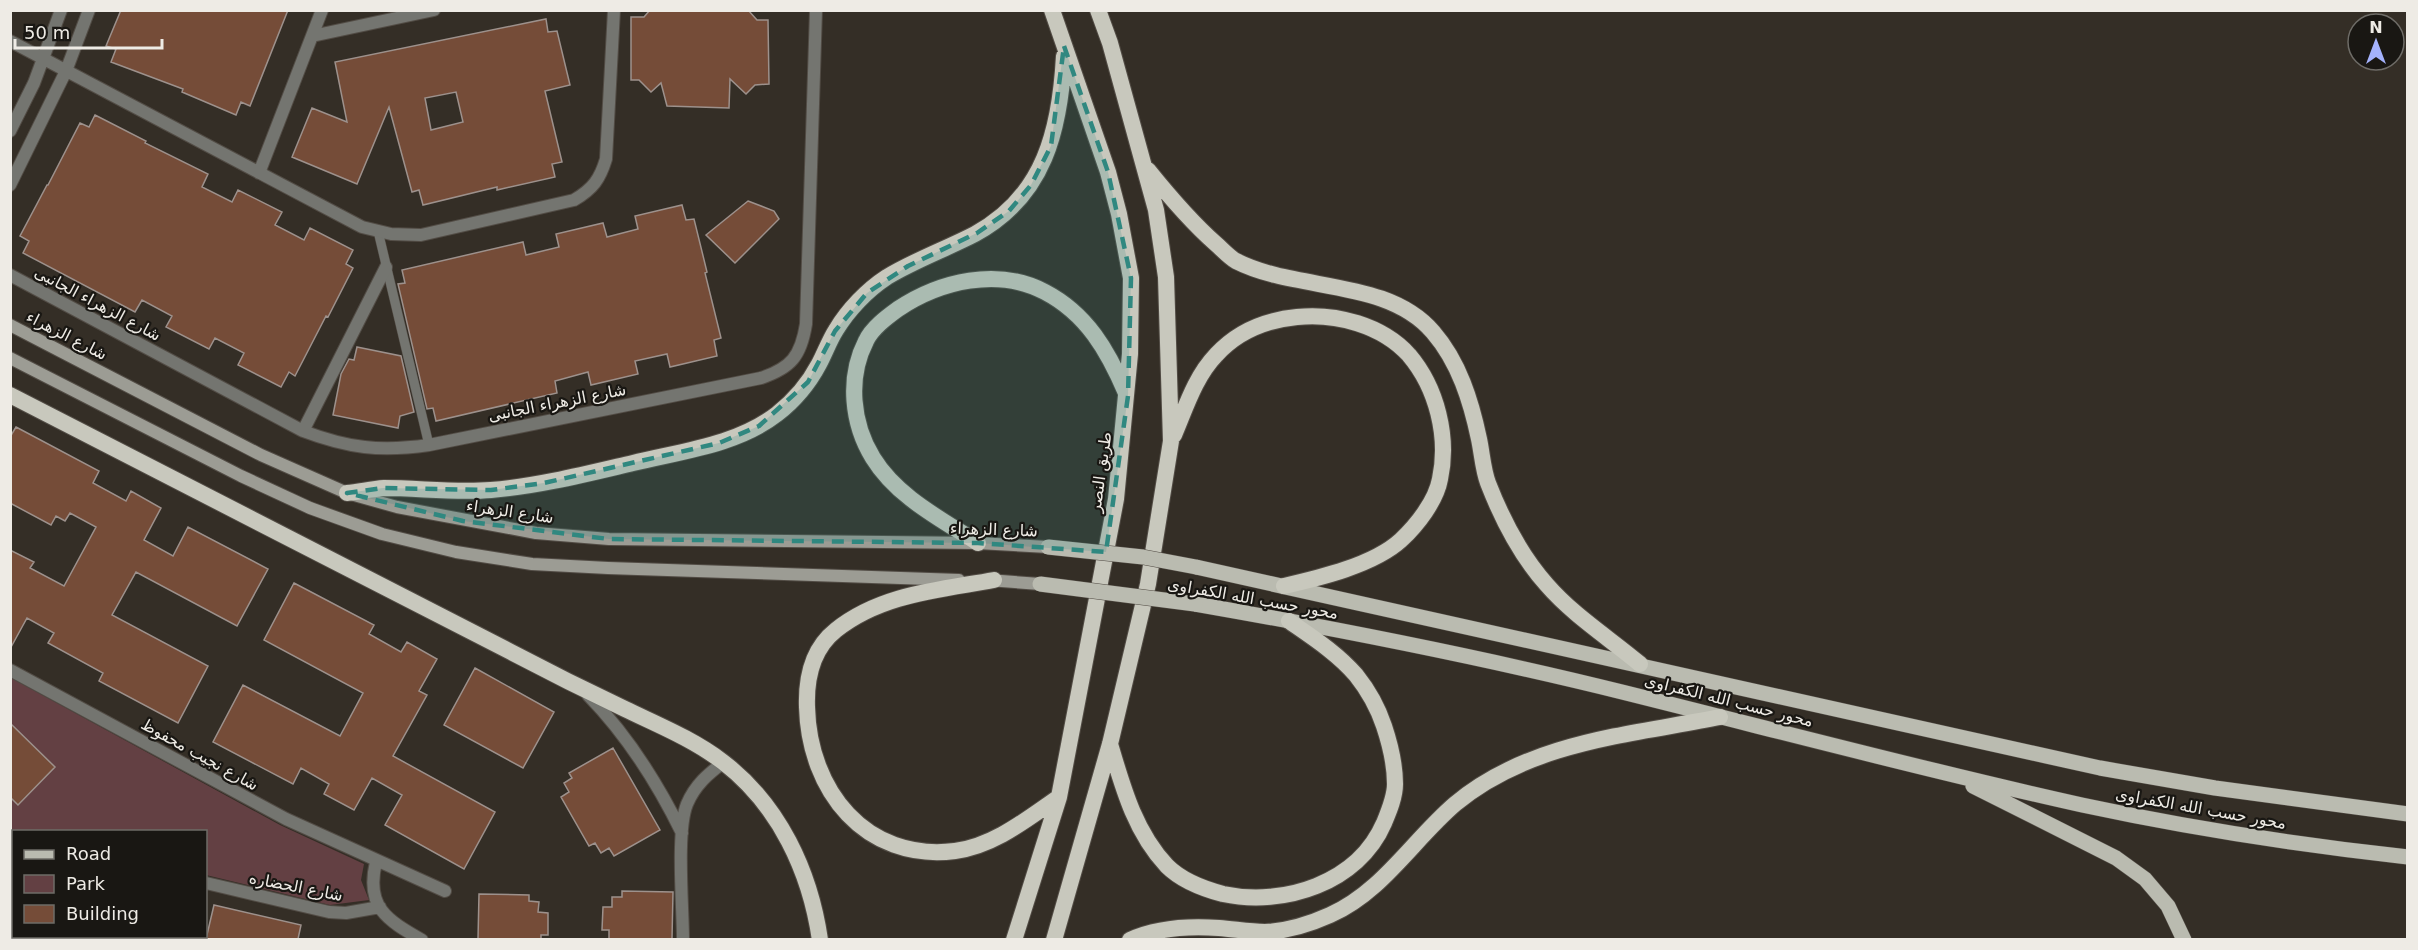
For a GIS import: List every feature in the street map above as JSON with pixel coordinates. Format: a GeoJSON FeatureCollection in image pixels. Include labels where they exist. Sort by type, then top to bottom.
{"type":"FeatureCollection","features":[{"type":"Feature","properties":{"kind":"highway","name":"طريق النصر"},"geometry":{"type":"LineString","coordinates":[[1014,939],[1059,797],[1116,499],[1128,396],[1131,278],[1119,214],[1108,172],[1052,10]]}},
{"type":"Feature","properties":{"kind":"highway"},"geometry":{"type":"LineString","coordinates":[[1054,939],[1110,744],[1148,584],[1171,441],[1170,346],[1166,277],[1156,210],[1098,10]]}},
{"type":"Feature","properties":{"kind":"highway"},"geometry":{"type":"LineString","coordinates":[[347,493],[383,488],[437,491],[491,490],[544,483],[719,442],[759,426],[778,414],[808,382],[835,331],[867,293],[886,278],[908,266],[977,233],[1009,211],[1030,185],[1051,146],[1062,82],[1064,46]]}},
{"type":"Feature","properties":{"kind":"highway"},"geometry":{"type":"LineString","coordinates":[[1145,166],[1203,233],[1234,260],[1275,277],[1362,293],[1388,301],[1410,312],[1432,331],[1451,356],[1466,389],[1487,481],[1505,522],[1527,559],[1547,586],[1582,618],[1640,664]]}},
{"type":"Feature","properties":{"kind":"highway"},"geometry":{"type":"LineString","coordinates":[[978,543],[896,487],[873,459],[859,431],[854,403],[855,368],[867,339],[887,317],[908,303],[945,285],[977,279],[1010,280],[1045,292],[1075,313],[1099,338],[1128,396]]}},
{"type":"Feature","properties":{"kind":"highway"},"geometry":{"type":"LineString","coordinates":[[1171,441],[1196,382],[1206,366],[1231,341],[1263,323],[1315,315],[1349,320],[1381,333],[1408,354],[1429,384],[1438,413],[1443,442],[1440,481],[1424,513],[1400,541],[1363,562],[1324,577],[1284,586]]}},
{"type":"Feature","properties":{"kind":"highway"},"geometry":{"type":"LineString","coordinates":[[10,395],[584,690],[693,741],[724,762],[753,790],[778,822],[798,857],[812,895],[820,939]]}},
{"type":"Feature","properties":{"kind":"highway"},"geometry":{"type":"LineString","coordinates":[[994,580],[884,602],[858,614],[834,632],[816,654],[806,684],[807,720],[813,753],[824,782],[840,807],[863,829],[890,844],[924,852],[956,850],[989,841],[1059,797]]}},
{"type":"Feature","properties":{"kind":"highway"},"geometry":{"type":"LineString","coordinates":[[1110,744],[1127,801],[1145,837],[1168,867],[1202,889],[1238,897],[1272,898],[1304,891],[1328,882],[1348,869],[1366,852],[1380,831],[1390,809],[1395,784],[1391,746],[1378,708],[1356,675],[1328,648],[1289,621]]}},
{"type":"Feature","properties":{"kind":"highway"},"geometry":{"type":"LineString","coordinates":[[1130,939],[1163,931],[1217,928],[1264,932],[1310,923],[1356,902],[1456,804],[1508,770],[1544,754],[1578,745],[1719,717]]}},
{"type":"Feature","properties":{"kind":"main road","name":"شارع الزهراء"},"geometry":{"type":"LineString","coordinates":[[10,325],[261,455],[347,493],[397,507],[536,533],[599,538],[978,543],[1048,547]]}},
{"type":"Feature","properties":{"kind":"main road"},"geometry":{"type":"LineString","coordinates":[[10,358],[241,476],[310,508],[382,534],[456,552],[532,564],[900,580],[994,580],[1040,584]]}},
{"type":"Feature","properties":{"kind":"main road","name":"محور حسب الله الكفراوى"},"geometry":{"type":"LineString","coordinates":[[1048,547],[1131,555],[1196,567],[2100,768],[2215,788],[2408,814]]}},
{"type":"Feature","properties":{"kind":"main road","name":"محور حسب الله الكفراوى"},"geometry":{"type":"LineString","coordinates":[[1040,584],[1195,604],[1484,660],[2085,806],[2318,847],[2408,857]]}},
{"type":"Feature","properties":{"kind":"main road"},"geometry":{"type":"LineString","coordinates":[[1952,775],[2116,858],[2145,879],[2168,906],[2184,939]]}},
{"type":"Feature","properties":{"kind":"street"},"geometry":{"type":"LineString","coordinates":[[10,132],[44,58],[61,10]]}},
{"type":"Feature","properties":{"kind":"street"},"geometry":{"type":"LineString","coordinates":[[10,185],[66,71],[89,10]]}},
{"type":"Feature","properties":{"kind":"street"},"geometry":{"type":"LineString","coordinates":[[260,173],[322,10]]}},
{"type":"Feature","properties":{"kind":"street"},"geometry":{"type":"LineString","coordinates":[[312,36],[434,10]]}},
{"type":"Feature","properties":{"kind":"street"},"geometry":{"type":"LineString","coordinates":[[10,41],[362,227],[391,234],[421,235],[451,230],[574,200],[590,191],[601,176],[606,159],[614,10]]}},
{"type":"Feature","properties":{"kind":"street","name":"شارع الزهراء الجانبى"},"geometry":{"type":"LineString","coordinates":[[10,275],[303,430],[333,442],[364,448],[397,449],[429,445],[761,378],[779,372],[794,360],[803,343],[806,324],[816,10]]}},
{"type":"Feature","properties":{"kind":"street"},"geometry":{"type":"LineString","coordinates":[[303,430],[386,267]]}},
{"type":"Feature","properties":{"kind":"street","name":"شارع نجيب محفوظ"},"geometry":{"type":"LineString","coordinates":[[10,670],[286,819],[376,862],[445,891]]}},
{"type":"Feature","properties":{"kind":"street"},"geometry":{"type":"LineString","coordinates":[[584,690],[612,720],[638,754],[661,789],[682,833]]}},
{"type":"Feature","properties":{"kind":"street"},"geometry":{"type":"LineString","coordinates":[[683,939],[682,833],[687,805],[701,780],[724,762]]}},
{"type":"Feature","properties":{"kind":"street"},"geometry":{"type":"LineString","coordinates":[[376,862],[373,885],[380,907],[393,923],[422,939]]}},
{"type":"Feature","properties":{"kind":"street","name":"شارع الحضاره"},"geometry":{"type":"LineString","coordinates":[[207,884],[329,912],[346,913],[380,907]]}},
{"type":"Feature","properties":{"kind":"lane"},"geometry":{"type":"LineString","coordinates":[[378,231],[429,445]]}},
{"type":"Feature","properties":{"kind":"highlighted area"},"geometry":{"type":"Polygon","coordinates":[[[1064,46],[1108,172],[1131,278],[1128,396],[1106,552],[978,543],[609,539],[463,521],[347,493],[383,488],[491,490],[544,483],[719,443],[759,426],[808,382],[835,331],[867,293],[908,266],[977,233],[1009,211],[1031,185],[1051,146],[1064,46]]]}},
{"type":"Feature","properties":{"kind":"green space"},"geometry":{"type":"Polygon","coordinates":[[[11,678],[280,825],[364,864],[361,880],[369,900],[330,905],[207,875],[207,830],[11,829],[11,678]]]}},
{"type":"Feature","properties":{"kind":"building"},"geometry":{"type":"Polygon","coordinates":[[[121,10],[288,10],[250,106],[241,102],[236,115],[182,92],[183,89],[111,62],[116,49],[106,46],[121,10]]]}},
{"type":"Feature","properties":{"kind":"building"},"geometry":{"type":"Polygon","coordinates":[[[650,10],[748,10],[757,20],[768,20],[769,84],[755,85],[746,94],[730,79],[729,108],[667,106],[661,83],[651,92],[639,80],[631,80],[631,17],[644,17],[650,10]]]}},
{"type":"Feature","properties":{"kind":"building"},"geometry":{"type":"Polygon","coordinates":[[[546,19],[548,32],[557,31],[570,85],[545,91],[562,162],[552,164],[555,177],[497,190],[497,187],[423,205],[419,190],[412,192],[389,107],[357,184],[292,157],[312,108],[347,122],[335,62],[546,19]],[[456,92],[425,98],[431,130],[463,122],[456,92]]]}},
{"type":"Feature","properties":{"kind":"building"},"geometry":{"type":"Polygon","coordinates":[[[95,115],[208,174],[202,187],[232,202],[238,190],[282,212],[275,225],[304,240],[310,228],[353,250],[346,264],[353,268],[328,317],[326,316],[295,376],[289,372],[281,387],[238,365],[244,353],[215,338],[209,349],[166,327],[172,316],[142,300],[135,312],[23,253],[29,241],[20,236],[80,123],[89,127],[95,115]]]}},
{"type":"Feature","properties":{"kind":"building"},"geometry":{"type":"Polygon","coordinates":[[[748,201],[774,211],[779,219],[735,263],[706,235],[748,201]]]}},
{"type":"Feature","properties":{"kind":"building"},"geometry":{"type":"Polygon","coordinates":[[[682,205],[686,220],[694,219],[707,272],[705,273],[721,338],[714,340],[717,356],[670,367],[667,354],[635,361],[638,374],[591,385],[588,372],[555,381],[557,393],[436,421],[433,408],[427,409],[398,284],[405,283],[402,270],[523,242],[526,255],[559,247],[556,234],[603,223],[607,237],[638,229],[635,216],[682,205]]]}},
{"type":"Feature","properties":{"kind":"building"},"geometry":{"type":"Polygon","coordinates":[[[357,347],[401,356],[414,412],[400,416],[398,428],[333,415],[341,374],[349,359],[354,360],[357,347]]]}},
{"type":"Feature","properties":{"kind":"building"},"geometry":{"type":"Polygon","coordinates":[[[16,427],[99,471],[93,483],[126,501],[131,491],[161,508],[144,540],[173,556],[188,527],[268,569],[237,626],[136,572],[112,615],[208,666],[178,723],[99,681],[103,673],[48,643],[54,633],[27,618],[10,649],[10,550],[34,562],[30,568],[64,586],[96,527],[70,513],[65,521],[56,516],[51,525],[10,503],[10,437],[16,427]]]}},
{"type":"Feature","properties":{"kind":"building"},"geometry":{"type":"Polygon","coordinates":[[[294,583],[374,625],[369,634],[401,652],[407,642],[437,659],[419,691],[427,695],[393,756],[495,812],[464,869],[385,825],[402,795],[372,778],[354,810],[324,794],[329,784],[301,768],[293,784],[213,742],[243,685],[340,736],[363,693],[264,640],[294,583]]]}},
{"type":"Feature","properties":{"kind":"building"},"geometry":{"type":"Polygon","coordinates":[[[475,668],[554,712],[523,768],[444,725],[475,668]]]}},
{"type":"Feature","properties":{"kind":"building"},"geometry":{"type":"Polygon","coordinates":[[[10,723],[55,767],[18,805],[10,797],[10,723]]]}},
{"type":"Feature","properties":{"kind":"building"},"geometry":{"type":"Polygon","coordinates":[[[613,748],[660,830],[614,856],[609,848],[601,853],[595,843],[589,846],[561,797],[569,792],[564,783],[572,778],[569,773],[613,748]]]}},
{"type":"Feature","properties":{"kind":"building"},"geometry":{"type":"Polygon","coordinates":[[[622,891],[673,892],[672,939],[609,939],[609,930],[602,930],[603,907],[612,907],[612,897],[622,897],[622,891]]]}},
{"type":"Feature","properties":{"kind":"building"},"geometry":{"type":"Polygon","coordinates":[[[479,894],[529,895],[529,901],[539,902],[538,912],[548,913],[548,935],[541,935],[541,939],[478,939],[479,894]]]}},
{"type":"Feature","properties":{"kind":"building"},"geometry":{"type":"Polygon","coordinates":[[[214,905],[301,925],[298,939],[206,939],[214,905]]]}}]}
